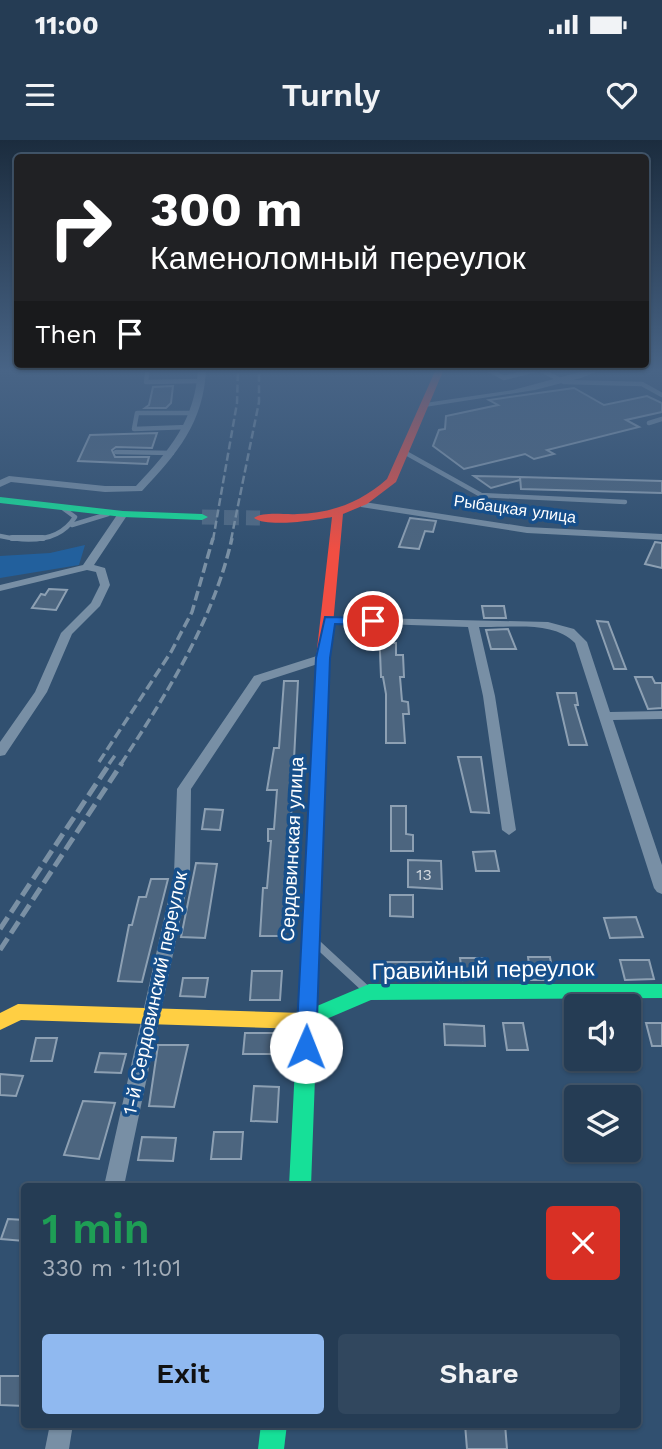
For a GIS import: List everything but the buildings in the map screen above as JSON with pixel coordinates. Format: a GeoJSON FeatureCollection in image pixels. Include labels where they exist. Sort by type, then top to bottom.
{"type":"FeatureCollection","features":[{"type":"Feature","properties":{"kind":"street"},"geometry":{"type":"LineString","coordinates":[[0,484],[9,480],[105,489],[139,489],[173,453],[188,430]]}},
{"type":"Feature","properties":{"kind":"street"},"geometry":{"type":"LineString","coordinates":[[260,518],[313,518],[338,514],[364,505],[382,494],[392,481],[414,430]]}},
{"type":"Feature","properties":{"kind":"street"},"geometry":{"type":"LineString","coordinates":[[0,500],[117,513],[202,517]]}},
{"type":"Feature","properties":{"kind":"street","name":"Рыбацкая улица"},"geometry":{"type":"LineString","coordinates":[[364,505],[527,530],[662,537]]}},
{"type":"Feature","properties":{"kind":"street"},"geometry":{"type":"LineString","coordinates":[[87,567],[117,513]]}},
{"type":"Feature","properties":{"kind":"street","name":"Сердовинская улица"},"geometry":{"type":"LineString","coordinates":[[300,1183],[323,658],[338,514]]}},
{"type":"Feature","properties":{"kind":"street"},"geometry":{"type":"LineString","coordinates":[[0,588],[87,567],[101,570],[105,579],[103,592],[91,611],[67,632],[41,692],[0,752]]}},
{"type":"Feature","properties":{"kind":"street"},"geometry":{"type":"LineString","coordinates":[[329,620],[548,625],[570,631],[581,642],[662,888]]}},
{"type":"Feature","properties":{"kind":"street"},"geometry":{"type":"LineString","coordinates":[[473,625],[489,696],[509,830]]}},
{"type":"Feature","properties":{"kind":"street","name":"1-й Сердовинский переулок"},"geometry":{"type":"LineString","coordinates":[[115,1183],[182,874],[184,789],[258,678],[323,658]]}},
{"type":"Feature","properties":{"kind":"street"},"geometry":{"type":"LineString","coordinates":[[606,716],[662,715]]}},
{"type":"Feature","properties":{"kind":"street","name":"Гравийный переулок"},"geometry":{"type":"LineString","coordinates":[[0,1022],[18,1012],[306,1021],[369,992],[662,991]]}},
{"type":"Feature","properties":{"kind":"street"},"geometry":{"type":"LineString","coordinates":[[57,1449],[61,1428]]}},
{"type":"Feature","properties":{"kind":"street"},"geometry":{"type":"LineString","coordinates":[[271,1449],[274,1428]]}},
{"type":"Feature","properties":{"kind":"lane"},"geometry":{"type":"LineString","coordinates":[[116,452],[173,453]]}},
{"type":"Feature","properties":{"kind":"lane"},"geometry":{"type":"LineString","coordinates":[[404,452],[481,495],[625,502]]}},
{"type":"Feature","properties":{"kind":"lane"},"geometry":{"type":"LineString","coordinates":[[63,508],[75,517],[72,525]]}},
{"type":"Feature","properties":{"kind":"lane"},"geometry":{"type":"LineString","coordinates":[[0,536],[38,539],[72,525],[117,513]]}},
{"type":"Feature","properties":{"kind":"lane"},"geometry":{"type":"LineString","coordinates":[[309,936],[369,992]]}},
{"type":"Feature","properties":{"kind":"shaded area"},"geometry":{"type":"Polygon","coordinates":[[[85,545],[79,565],[0,578],[0,556],[50,553],[85,545]]]}},
{"type":"Feature","properties":{"kind":"tunnel"},"geometry":{"type":"LineString","coordinates":[[202,517],[260,518]]}},
{"type":"Feature","properties":{"kind":"railway"},"geometry":{"type":"LineString","coordinates":[[213,540],[232,430]]}},
{"type":"Feature","properties":{"kind":"railway"},"geometry":{"type":"LineString","coordinates":[[231,540],[253,430]]}},
{"type":"Feature","properties":{"kind":"railway"},"geometry":{"type":"LineString","coordinates":[[99,762],[171,652],[192,612],[213,538]]}},
{"type":"Feature","properties":{"kind":"railway"},"geometry":{"type":"LineString","coordinates":[[121,764],[155,711],[201,628],[224,569],[232,538]]}},
{"type":"Feature","properties":{"kind":"railway"},"geometry":{"type":"LineString","coordinates":[[109,764],[116,754]]}},
{"type":"Feature","properties":{"kind":"railway"},"geometry":{"type":"LineString","coordinates":[[0,929],[110,763]]}},
{"type":"Feature","properties":{"kind":"railway"},"geometry":{"type":"LineString","coordinates":[[0,950],[122,763]]}},
{"type":"Feature","properties":{"kind":"traffic: fast"},"geometry":{"type":"LineString","coordinates":[[0,500],[123,514],[202,517]]}},
{"type":"Feature","properties":{"kind":"traffic: fast"},"geometry":{"type":"LineString","coordinates":[[300,1183],[320,728]]}},
{"type":"Feature","properties":{"kind":"traffic: fast"},"geometry":{"type":"LineString","coordinates":[[303,1021],[369,992],[662,991]]}},
{"type":"Feature","properties":{"kind":"traffic: fast"},"geometry":{"type":"LineString","coordinates":[[271,1449],[274,1428]]}},
{"type":"Feature","properties":{"kind":"traffic: slow"},"geometry":{"type":"LineString","coordinates":[[0,1022],[18,1012],[303,1021]]}},
{"type":"Feature","properties":{"kind":"traffic: jam"},"geometry":{"type":"LineString","coordinates":[[260,518],[331,514],[363,502],[392,480],[414,430]]}},
{"type":"Feature","properties":{"kind":"traffic: jam"},"geometry":{"type":"LineString","coordinates":[[320,728],[323,658],[338,514]]}},
{"type":"Feature","properties":{"kind":"route"},"geometry":{"type":"LineString","coordinates":[[306,1047],[307,976],[323,658],[329,620],[373,621]]}}]}
